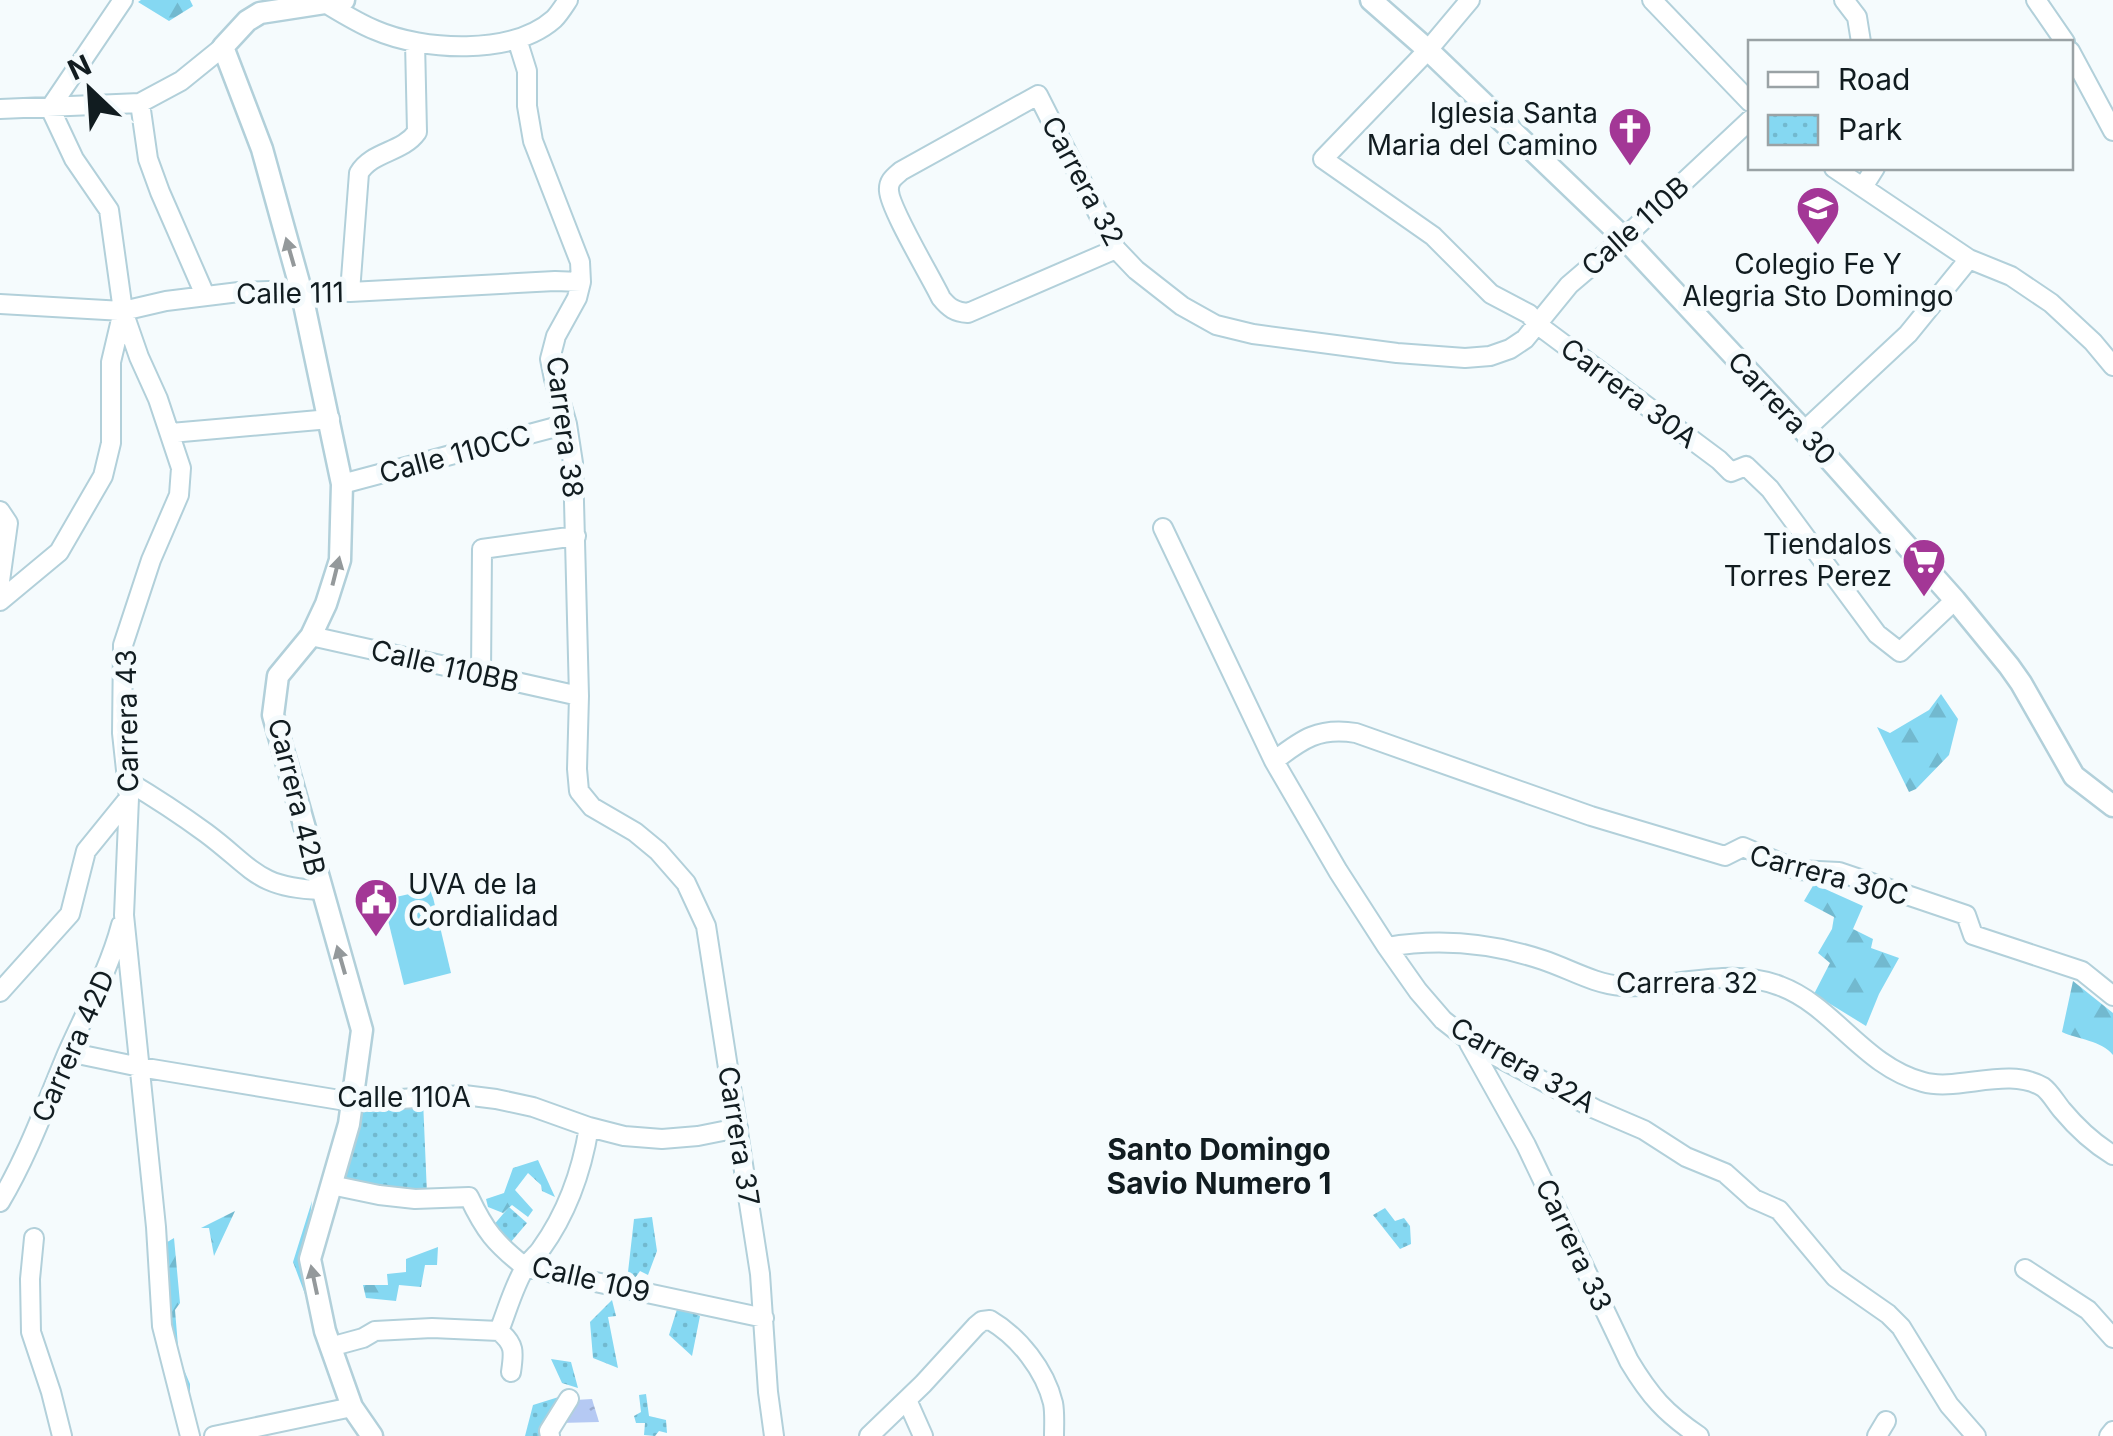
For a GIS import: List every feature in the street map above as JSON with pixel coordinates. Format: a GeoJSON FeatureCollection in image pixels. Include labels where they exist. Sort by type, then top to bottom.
{"type":"FeatureCollection","features":[{"type":"Feature","properties":{"kind":"street"},"geometry":{"type":"LineString","coordinates":[[50,108],[123,0]]}},
{"type":"Feature","properties":{"kind":"street"},"geometry":{"type":"LineString","coordinates":[[0,109],[140,102],[180,81],[260,13],[335,2],[376,31],[430,46],[483,46],[517,39],[554,19],[568,0]]}},
{"type":"Feature","properties":{"kind":"street","name":"Carrera 30"},"geometry":{"type":"LineString","coordinates":[[1370,0],[1428,50],[1624,238],[1804,432],[1955,600],[2021,684],[2074,776],[2113,806]]}},
{"type":"Feature","properties":{"kind":"street"},"geometry":{"type":"LineString","coordinates":[[1428,50],[1470,0]]}},
{"type":"Feature","properties":{"kind":"street"},"geometry":{"type":"LineString","coordinates":[[1652,0],[1748,100]]}},
{"type":"Feature","properties":{"kind":"street"},"geometry":{"type":"LineString","coordinates":[[1844,0],[1857,17],[1862,40]]}},
{"type":"Feature","properties":{"kind":"street"},"geometry":{"type":"LineString","coordinates":[[2036,0],[2065,40]]}},
{"type":"Feature","properties":{"kind":"street"},"geometry":{"type":"LineString","coordinates":[[517,39],[528,70],[527,106],[533,141],[580,262],[581,282]]}},
{"type":"Feature","properties":{"kind":"street"},"geometry":{"type":"LineString","coordinates":[[350,292],[359,174],[366,162],[412,140],[417,132],[415,42]]}},
{"type":"Feature","properties":{"kind":"street","name":"Carrera 42B"},"geometry":{"type":"LineString","coordinates":[[223,47],[262,149],[301,290],[342,484],[340,560],[311,636],[278,676],[273,714],[362,1030],[349,1124],[310,1259],[324,1331],[352,1407],[372,1436]]}},
{"type":"Feature","properties":{"kind":"street","name":"Carrera 30A"},"geometry":{"type":"LineString","coordinates":[[1428,50],[1323,159],[1433,236],[1491,294],[1529,314],[1532,332],[1708,451],[1731,472],[1746,466],[1770,489],[1876,634],[1900,652],[1955,600]]}},
{"type":"Feature","properties":{"kind":"street"},"geometry":{"type":"LineString","coordinates":[[2073,56],[2113,132]]}},
{"type":"Feature","properties":{"kind":"street","name":"Carrera 32"},"geometry":{"type":"LineString","coordinates":[[1116,249],[968,313],[958,312],[942,298],[888,186],[900,172],[1038,95],[1116,249],[1182,306],[1216,325],[1254,334],[1465,358],[1510,349],[1532,332]]}},
{"type":"Feature","properties":{"kind":"street"},"geometry":{"type":"LineString","coordinates":[[140,102],[148,159],[206,295]]}},
{"type":"Feature","properties":{"kind":"street","name":"Carrera 43"},"geometry":{"type":"LineString","coordinates":[[50,108],[74,159],[109,210],[123,311],[181,468],[179,495],[123,645],[122,733],[128,789],[124,915],[156,1227],[162,1326],[190,1436]]}},
{"type":"Feature","properties":{"kind":"street","name":"Calle 110B"},"geometry":{"type":"LineString","coordinates":[[1532,332],[1569,285],[1748,122]]}},
{"type":"Feature","properties":{"kind":"street"},"geometry":{"type":"LineString","coordinates":[[1837,170],[1969,259],[2011,276],[2051,303],[2113,366]]}},
{"type":"Feature","properties":{"kind":"street"},"geometry":{"type":"LineString","coordinates":[[1864,186],[1874,170]]}},
{"type":"Feature","properties":{"kind":"street"},"geometry":{"type":"LineString","coordinates":[[1804,432],[1908,334],[1969,259]]}},
{"type":"Feature","properties":{"kind":"street","name":"Calle 111"},"geometry":{"type":"LineString","coordinates":[[0,304],[123,311],[206,295],[581,282]]}},
{"type":"Feature","properties":{"kind":"street","name":"Carrera 38"},"geometry":{"type":"LineString","coordinates":[[581,282],[577,298],[556,336],[550,359],[568,424],[573,464],[579,791],[592,807],[658,851]]}},
{"type":"Feature","properties":{"kind":"street"},"geometry":{"type":"LineString","coordinates":[[0,601],[60,552],[103,476],[111,442],[111,362],[123,311]]}},
{"type":"Feature","properties":{"kind":"street"},"geometry":{"type":"LineString","coordinates":[[171,434],[330,419]]}},
{"type":"Feature","properties":{"kind":"street","name":"Calle 110CC"},"geometry":{"type":"LineString","coordinates":[[342,484],[568,424]]}},
{"type":"Feature","properties":{"kind":"street"},"geometry":{"type":"LineString","coordinates":[[0,510],[8,523],[0,581]]}},
{"type":"Feature","properties":{"kind":"street","name":"Carrera 32A"},"geometry":{"type":"LineString","coordinates":[[1163,528],[1274,761],[1387,947],[1443,1020],[1466,1038],[1595,1109],[1725,1173],[1754,1198],[1778,1210],[1835,1278],[1901,1327],[1949,1405],[1976,1436]]}},
{"type":"Feature","properties":{"kind":"street"},"geometry":{"type":"LineString","coordinates":[[481,674],[482,548],[576,536]]}},
{"type":"Feature","properties":{"kind":"street","name":"Calle 110BB"},"geometry":{"type":"LineString","coordinates":[[311,636],[578,696]]}},
{"type":"Feature","properties":{"kind":"street","name":"Carrera 30C"},"geometry":{"type":"LineString","coordinates":[[1274,761],[1317,733],[1334,729],[1356,733],[1661,838],[1725,856],[1743,848],[1797,870],[1840,872],[1966,916],[1973,935],[2082,971],[2113,996]]}},
{"type":"Feature","properties":{"kind":"street"},"geometry":{"type":"LineString","coordinates":[[0,992],[70,914],[86,852],[128,789],[160,800],[272,883],[321,890]]}},
{"type":"Feature","properties":{"kind":"street","name":"Carrera 37"},"geometry":{"type":"LineString","coordinates":[[658,851],[686,883],[706,926],[760,1274],[774,1436]]}},
{"type":"Feature","properties":{"kind":"street","name":"Carrera 42D"},"geometry":{"type":"LineString","coordinates":[[0,1202],[8,1173],[113,956],[124,915]]}},
{"type":"Feature","properties":{"kind":"street","name":"Carrera 32"},"geometry":{"type":"LineString","coordinates":[[1387,947],[1449,941],[1480,945],[1544,960],[1619,986],[1753,979],[1781,986],[1808,1001],[1877,1060],[1902,1076],[1929,1084],[1986,1078],[2028,1081],[2045,1088],[2085,1135],[2113,1154]]}},
{"type":"Feature","properties":{"kind":"street","name":"Carrera 33"},"geometry":{"type":"LineString","coordinates":[[1466,1038],[1526,1144],[1629,1361],[1649,1394],[1700,1436]]}},
{"type":"Feature","properties":{"kind":"street","name":"Calle 110A"},"geometry":{"type":"LineString","coordinates":[[68,1052],[352,1102],[464,1095],[533,1107],[624,1136],[662,1139],[738,1128]]}},
{"type":"Feature","properties":{"kind":"street"},"geometry":{"type":"LineString","coordinates":[[499,1331],[526,1266],[552,1232],[574,1186],[584,1160],[589,1127]]}},
{"type":"Feature","properties":{"kind":"street","name":"Calle 109"},"geometry":{"type":"LineString","coordinates":[[331,1185],[415,1200],[468,1197],[484,1227],[504,1250],[526,1266],[764,1318]]}},
{"type":"Feature","properties":{"kind":"street"},"geometry":{"type":"LineString","coordinates":[[34,1238],[31,1332],[62,1436]]}},
{"type":"Feature","properties":{"kind":"street"},"geometry":{"type":"LineString","coordinates":[[2026,1269],[2088,1310],[2113,1338]]}},
{"type":"Feature","properties":{"kind":"street"},"geometry":{"type":"LineString","coordinates":[[869,1436],[976,1326],[990,1320],[1028,1354],[1042,1377],[1053,1404],[1054,1436]]}},
{"type":"Feature","properties":{"kind":"street"},"geometry":{"type":"LineString","coordinates":[[330,1346],[364,1338],[375,1330],[499,1331],[514,1351],[511,1372]]}},
{"type":"Feature","properties":{"kind":"street"},"geometry":{"type":"LineString","coordinates":[[550,1436],[549,1430],[569,1398]]}},
{"type":"Feature","properties":{"kind":"street"},"geometry":{"type":"LineString","coordinates":[[907,1400],[923,1436]]}},
{"type":"Feature","properties":{"kind":"street"},"geometry":{"type":"LineString","coordinates":[[214,1436],[352,1407]]}},
{"type":"Feature","properties":{"kind":"green space"},"geometry":{"type":"Polygon","coordinates":[[[190,0],[193,6],[169,21],[138,2],[190,0]]]}},
{"type":"Feature","properties":{"kind":"green space"},"geometry":{"type":"Polygon","coordinates":[[[1941,694],[1958,719],[1949,755],[1909,792],[1877,727],[1890,733],[1929,710],[1941,694]]]}},
{"type":"Feature","properties":{"kind":"green space"},"geometry":{"type":"Polygon","coordinates":[[[1814,884],[1863,906],[1853,929],[1873,939],[1871,948],[1899,958],[1866,1026],[1814,994],[1830,963],[1818,953],[1832,929],[1834,917],[1804,901],[1814,884]]]}},
{"type":"Feature","properties":{"kind":"green space"},"geometry":{"type":"Polygon","coordinates":[[[431,889],[451,973],[404,985],[383,900],[431,889]]]}},
{"type":"Feature","properties":{"kind":"green space"},"geometry":{"type":"Polygon","coordinates":[[[2073,981],[2113,1013],[2113,1055],[2096,1043],[2062,1032],[2073,981]]]}},
{"type":"Feature","properties":{"kind":"green space"},"geometry":{"type":"Polygon","coordinates":[[[423,1100],[427,1194],[335,1182],[355,1105],[423,1100]]]}},
{"type":"Feature","properties":{"kind":"green space"},"geometry":{"type":"Polygon","coordinates":[[[538,1160],[555,1197],[542,1191],[528,1173],[515,1190],[533,1210],[528,1217],[512,1205],[503,1213],[488,1207],[486,1199],[504,1193],[513,1168],[538,1160]]]}},
{"type":"Feature","properties":{"kind":"green space"},"geometry":{"type":"Polygon","coordinates":[[[312,1201],[306,1251],[315,1321],[293,1262],[312,1201]]]}},
{"type":"Feature","properties":{"kind":"green space"},"geometry":{"type":"Polygon","coordinates":[[[509,1207],[527,1223],[510,1243],[492,1227],[509,1207]]]}},
{"type":"Feature","properties":{"kind":"green space"},"geometry":{"type":"Polygon","coordinates":[[[1385,1208],[1395,1221],[1404,1218],[1410,1226],[1411,1244],[1400,1249],[1373,1215],[1385,1208]]]}},
{"type":"Feature","properties":{"kind":"green space"},"geometry":{"type":"Polygon","coordinates":[[[235,1211],[214,1256],[209,1228],[201,1228],[235,1211]]]}},
{"type":"Feature","properties":{"kind":"green space"},"geometry":{"type":"Polygon","coordinates":[[[652,1217],[657,1251],[648,1275],[640,1271],[631,1284],[622,1282],[628,1272],[634,1219],[652,1217]]]}},
{"type":"Feature","properties":{"kind":"green space"},"geometry":{"type":"Polygon","coordinates":[[[174,1238],[180,1303],[175,1310],[179,1358],[190,1384],[190,1417],[166,1329],[164,1244],[174,1238]]]}},
{"type":"Feature","properties":{"kind":"green space"},"geometry":{"type":"Polygon","coordinates":[[[438,1247],[437,1265],[425,1265],[421,1287],[399,1285],[396,1301],[366,1298],[363,1285],[388,1285],[387,1274],[406,1272],[406,1259],[438,1247]]]}},
{"type":"Feature","properties":{"kind":"green space"},"geometry":{"type":"Polygon","coordinates":[[[612,1300],[616,1316],[608,1317],[618,1368],[593,1358],[590,1322],[612,1300]]]}},
{"type":"Feature","properties":{"kind":"green space"},"geometry":{"type":"Polygon","coordinates":[[[678,1306],[700,1316],[692,1356],[669,1335],[678,1306]]]}},
{"type":"Feature","properties":{"kind":"green space"},"geometry":{"type":"Polygon","coordinates":[[[551,1359],[571,1362],[578,1388],[562,1383],[551,1359]]]}},
{"type":"Feature","properties":{"kind":"green space"},"geometry":{"type":"Polygon","coordinates":[[[646,1394],[649,1416],[666,1420],[667,1433],[644,1435],[645,1423],[636,1423],[634,1416],[641,1412],[639,1395],[646,1394]]]}},
{"type":"Feature","properties":{"kind":"green space"},"geometry":{"type":"Polygon","coordinates":[[[565,1395],[544,1436],[525,1436],[533,1405],[565,1395]]]}},
{"type":"Feature","properties":{"kind":"water"},"geometry":{"type":"Polygon","coordinates":[[[592,1399],[599,1422],[560,1423],[575,1400],[592,1399]]]}},
{"type":"Feature","properties":{"kind":"place","name":"Iglesia Santa Maria del Camino"},"geometry":{"type":"Point","coordinates":[1630,167]}},
{"type":"Feature","properties":{"kind":"place","name":"Colegio Fe Y Alegria Sto Domingo"},"geometry":{"type":"Point","coordinates":[1818,246]}},
{"type":"Feature","properties":{"kind":"place","name":"Tiendalos Torres Perez"},"geometry":{"type":"Point","coordinates":[1924,598]}},
{"type":"Feature","properties":{"kind":"place","name":"UVA de la Cordialidad"},"geometry":{"type":"Point","coordinates":[376,938]}},
{"type":"Feature","properties":{"kind":"district","name":"Santo Domingo Savio Numero 1"},"geometry":{"type":"Point","coordinates":[1219,1167]}}]}
